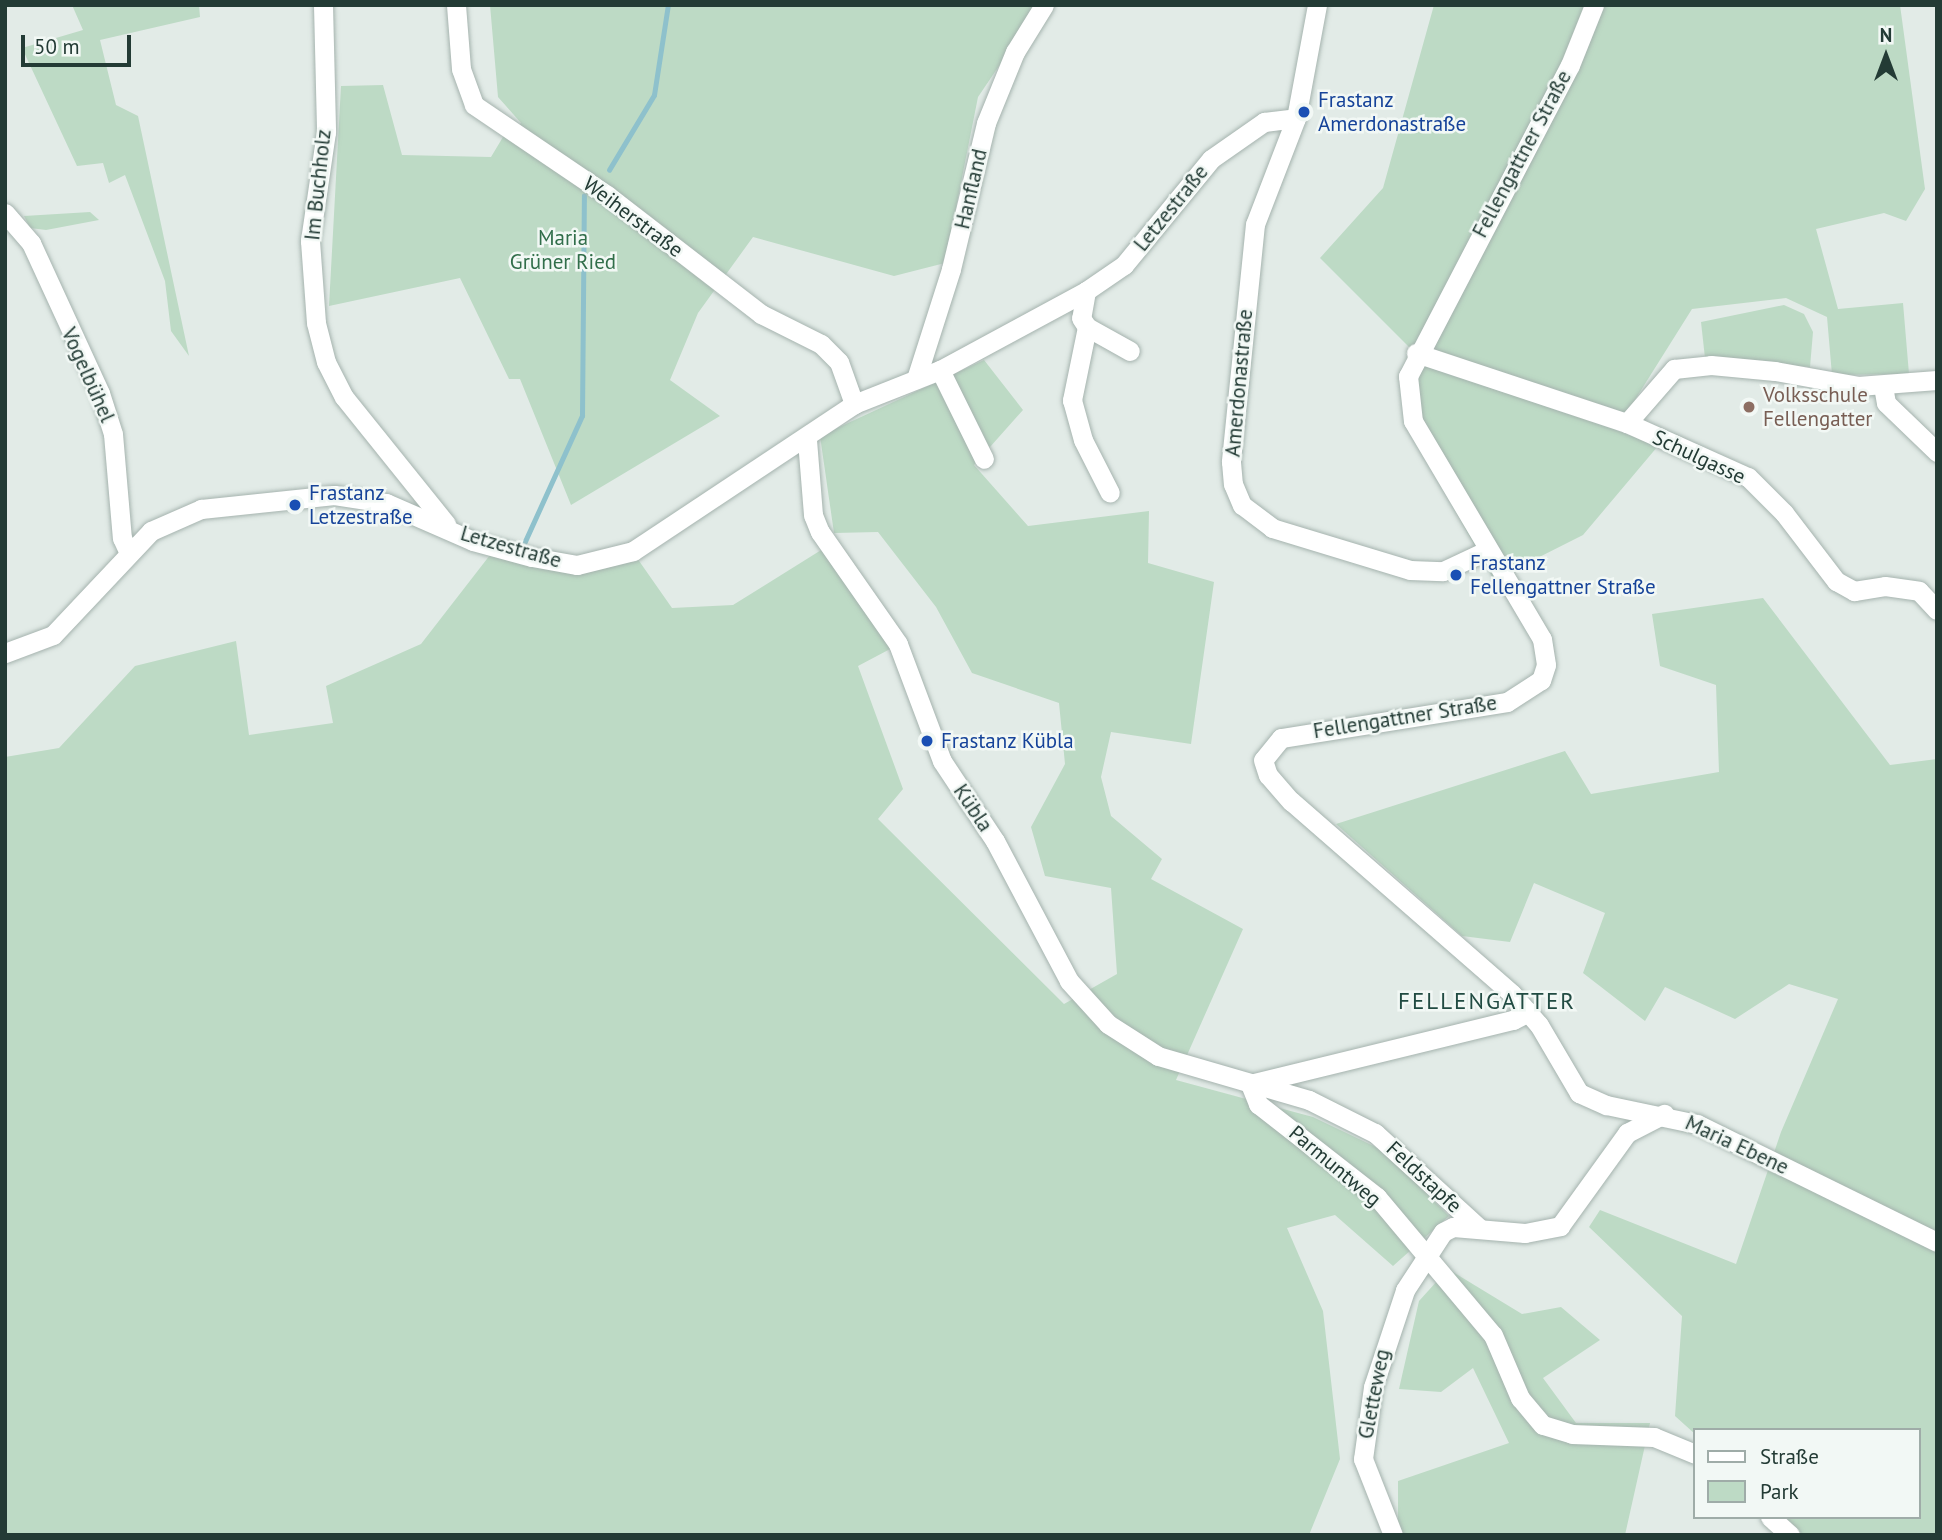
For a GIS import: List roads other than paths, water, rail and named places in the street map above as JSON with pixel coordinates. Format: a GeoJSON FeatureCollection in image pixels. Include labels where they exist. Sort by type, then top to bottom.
{"type":"FeatureCollection","features":[{"type":"Feature","properties":{"kind":"street","name":"Im Buchholz"},"geometry":{"type":"LineString","coordinates":[[323,5],[326,132],[310,241],[316,323],[326,362],[368,434],[452,531]]}},
{"type":"Feature","properties":{"kind":"street","name":"Weiherstraße"},"geometry":{"type":"LineString","coordinates":[[456,5],[461,69],[474,105],[607,195],[761,314],[821,344],[839,362],[854,404]]}},
{"type":"Feature","properties":{"kind":"street","name":"Hanfland"},"geometry":{"type":"LineString","coordinates":[[916,379],[951,269],[986,123],[1015,52],[1044,5]]}},
{"type":"Feature","properties":{"kind":"street","name":"Amerdonastraße"},"geometry":{"type":"LineString","coordinates":[[1317,5],[1296,118],[1251,247],[1231,462],[1242,505],[1272,528],[1410,570],[1443,571],[1488,550]]}},
{"type":"Feature","properties":{"kind":"street","name":"Fellengattner Straße"},"geometry":{"type":"LineString","coordinates":[[1529,1012],[1291,801],[1268,775],[1263,760],[1281,738],[1507,702],[1529,692],[1546,665],[1542,639],[1413,421],[1408,376],[1416,353],[1570,65],[1594,5]]}},
{"type":"Feature","properties":{"kind":"street","name":"Letzestraße"},"geometry":{"type":"LineString","coordinates":[[5,653],[34,645],[68,624],[128,551],[182,513],[334,495],[386,503],[452,531],[532,557],[577,565],[633,551],[773,456],[807,440],[854,404],[940,370],[1086,291],[1124,265],[1212,159],[1264,122],[1296,118]]}},
{"type":"Feature","properties":{"kind":"street","name":"Vogelbühel"},"geometry":{"type":"LineString","coordinates":[[5,213],[31,243],[100,393],[113,434],[122,538],[128,551]]}},
{"type":"Feature","properties":{"kind":"street"},"geometry":{"type":"LineString","coordinates":[[1086,291],[1081,318],[1087,327],[1130,351]]}},
{"type":"Feature","properties":{"kind":"street"},"geometry":{"type":"LineString","coordinates":[[1087,327],[1072,400],[1083,440],[1110,493]]}},
{"type":"Feature","properties":{"kind":"street","name":"Schulgasse"},"geometry":{"type":"LineString","coordinates":[[1416,353],[1627,424],[1748,477],[1784,513],[1836,581],[1854,591],[1885,586],[1919,591],[1937,610]]}},
{"type":"Feature","properties":{"kind":"street"},"geometry":{"type":"LineString","coordinates":[[1627,424],[1674,369],[1711,365],[1883,386],[1937,380]]}},
{"type":"Feature","properties":{"kind":"street"},"geometry":{"type":"LineString","coordinates":[[940,370],[984,459]]}},
{"type":"Feature","properties":{"kind":"street"},"geometry":{"type":"LineString","coordinates":[[1883,386],[1886,403],[1937,452]]}},
{"type":"Feature","properties":{"kind":"street","name":"Kübla"},"geometry":{"type":"LineString","coordinates":[[807,440],[813,514],[820,532],[898,644],[938,754],[995,841],[1069,981],[1108,1024],[1149,1051],[1250,1084]]}},
{"type":"Feature","properties":{"kind":"street"},"geometry":{"type":"LineString","coordinates":[[1250,1084],[1513,1020],[1529,1012]]}},
{"type":"Feature","properties":{"kind":"street","name":"Maria Ebene"},"geometry":{"type":"LineString","coordinates":[[1529,1012],[1580,1093],[1606,1105],[1665,1113],[1697,1124],[1937,1242]]}},
{"type":"Feature","properties":{"kind":"street","name":"Feldstapfe"},"geometry":{"type":"LineString","coordinates":[[1250,1084],[1310,1100],[1375,1132],[1479,1228]]}},
{"type":"Feature","properties":{"kind":"street","name":"Parmuntweg"},"geometry":{"type":"LineString","coordinates":[[1250,1084],[1258,1104],[1377,1197],[1493,1335],[1520,1398],[1543,1425],[1572,1434],[1654,1437],[1694,1454]]}},
{"type":"Feature","properties":{"kind":"street","name":"Feldstapfe"},"geometry":{"type":"LineString","coordinates":[[1427,1258],[1443,1232],[1479,1228],[1525,1233],[1560,1226],[1627,1132],[1665,1113]]}},
{"type":"Feature","properties":{"kind":"street","name":"Gletteweg"},"geometry":{"type":"LineString","coordinates":[[1393,1535],[1363,1459],[1368,1410],[1396,1307],[1427,1258]]}},
{"type":"Feature","properties":{"kind":"street"},"geometry":{"type":"LineString","coordinates":[[1772,1519],[1790,1535]]}},
{"type":"Feature","properties":{"kind":"waterway"},"geometry":{"type":"LineString","coordinates":[[609,170],[654,95],[668,5]]}},
{"type":"Feature","properties":{"kind":"waterway"},"geometry":{"type":"LineString","coordinates":[[522,548],[582,416],[584,196]]}},
{"type":"Feature","properties":{"kind":"place","name":"Frastanz Amerdonastraße"},"geometry":{"type":"Point","coordinates":[1304,112]}},
{"type":"Feature","properties":{"kind":"place","name":"Volksschule Fellengatter"},"geometry":{"type":"Point","coordinates":[1749,407]}},
{"type":"Feature","properties":{"kind":"place","name":"Frastanz Letzestraße"},"geometry":{"type":"Point","coordinates":[295,505]}},
{"type":"Feature","properties":{"kind":"place","name":"Frastanz Fellengattner Straße"},"geometry":{"type":"Point","coordinates":[1456,575]}},
{"type":"Feature","properties":{"kind":"place","name":"Frastanz Kübla"},"geometry":{"type":"Point","coordinates":[927,741]}},
{"type":"Feature","properties":{"kind":"district","name":"FELLENGATTER"},"geometry":{"type":"Point","coordinates":[1487,1001]}},
{"type":"Feature","properties":{"kind":"park label","name":"Maria Grüner Ried"},"geometry":{"type":"Point","coordinates":[563,250]}}]}
